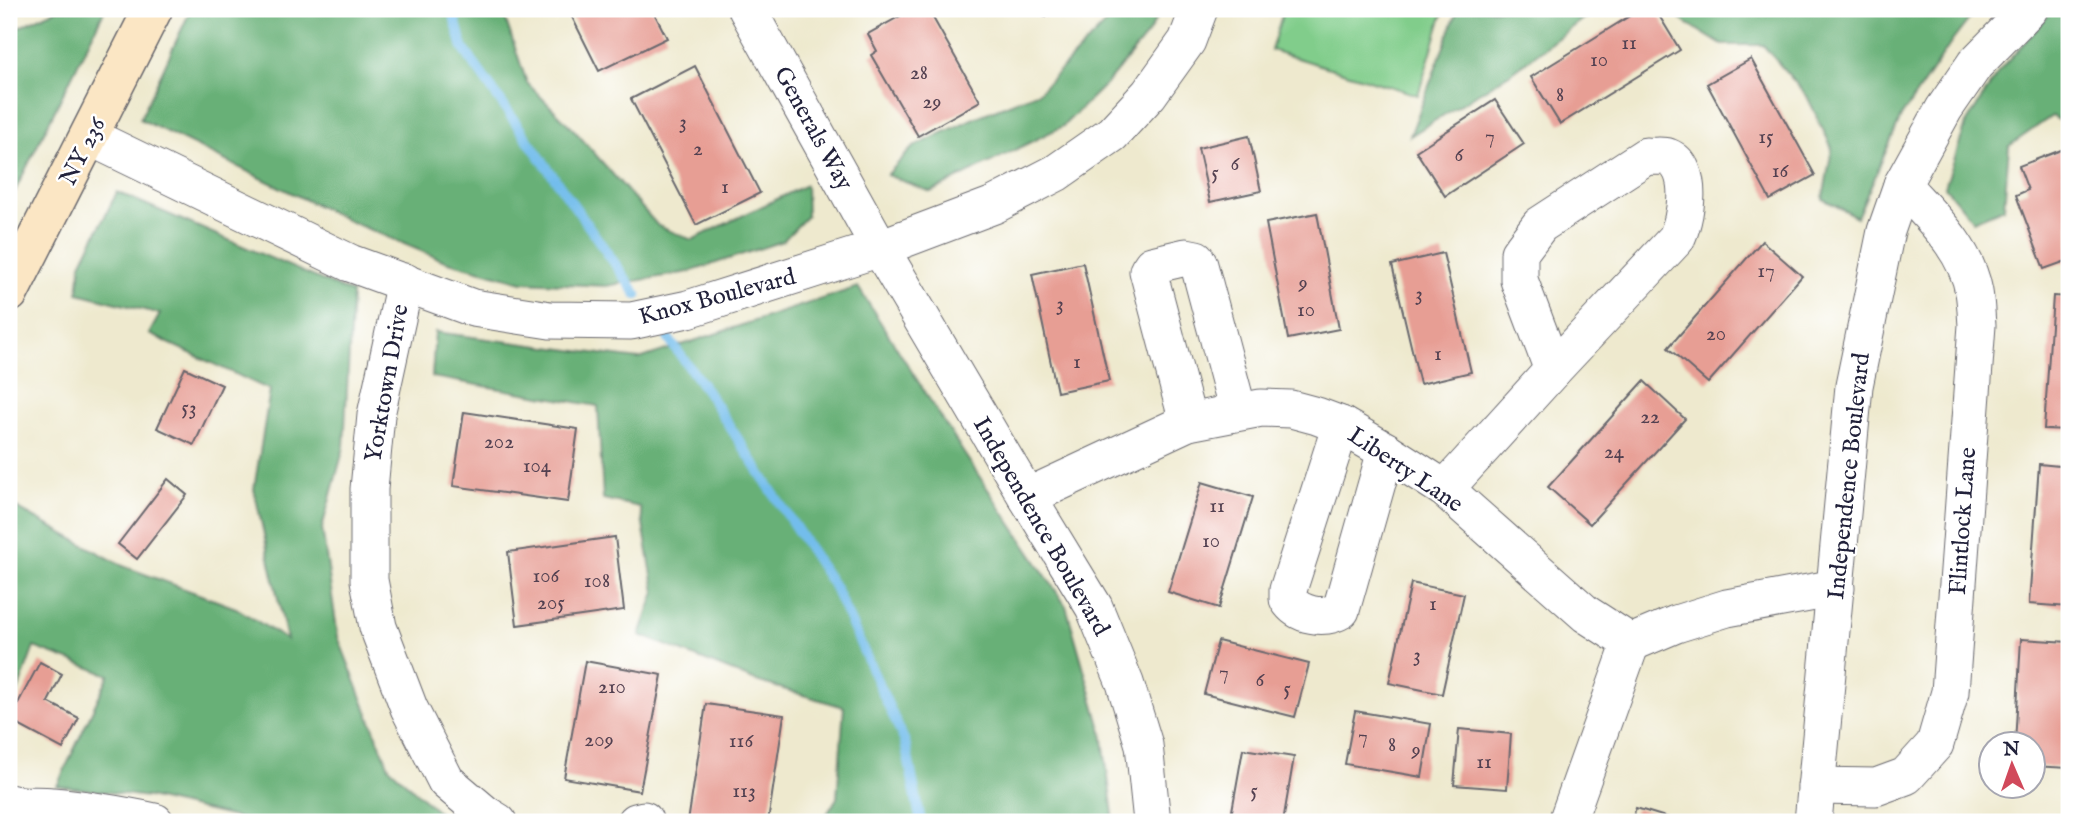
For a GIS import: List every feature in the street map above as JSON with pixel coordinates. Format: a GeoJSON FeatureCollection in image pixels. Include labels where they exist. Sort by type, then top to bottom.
{"type":"FeatureCollection","features":[{"type":"Feature","properties":{"kind":"main road","name":"NY 236"},"geometry":{"type":"LineString","coordinates":[[9,293],[153,9]]}},
{"type":"Feature","properties":{"kind":"street","name":"Generals Way"},"geometry":{"type":"LineString","coordinates":[[747,9],[880,248]]}},
{"type":"Feature","properties":{"kind":"street","name":"Knox Boulevard"},"geometry":{"type":"LineString","coordinates":[[90,137],[350,263],[474,308],[550,320],[631,321],[688,309],[880,248],[994,205],[1056,173],[1112,134],[1149,94],[1187,41],[1199,9]]}},
{"type":"Feature","properties":{"kind":"street","name":"Independence Boulevard"},"geometry":{"type":"LineString","coordinates":[[1813,822],[1854,387],[1886,231],[1902,185],[1944,109],[1975,64],[2029,9]]}},
{"type":"Feature","properties":{"kind":"street"},"geometry":{"type":"LineString","coordinates":[[1445,489],[1676,239],[1683,226],[1686,186],[1678,166],[1668,158],[1646,156],[1540,225],[1519,253],[1518,280],[1553,370]]}},
{"type":"Feature","properties":{"kind":"street","name":"Flintlock Lane"},"geometry":{"type":"LineString","coordinates":[[1815,786],[1876,787],[1906,776],[1935,744],[1950,692],[1977,325],[1974,290],[1964,260],[1951,239],[1902,185]]}},
{"type":"Feature","properties":{"kind":"street","name":"Independence Boulevard"},"geometry":{"type":"LineString","coordinates":[[880,248],[1094,607],[1125,683],[1144,745],[1152,822]]}},
{"type":"Feature","properties":{"kind":"street"},"geometry":{"type":"LineString","coordinates":[[1188,422],[1149,271],[1152,265],[1186,257],[1196,259],[1199,265],[1238,411]]}},
{"type":"Feature","properties":{"kind":"street","name":"Yorktown Drive"},"geometry":{"type":"LineString","coordinates":[[405,282],[376,415],[369,489],[369,580],[377,627],[404,697],[446,781],[498,822]]}},
{"type":"Feature","properties":{"kind":"street","name":"Liberty Lane"},"geometry":{"type":"LineString","coordinates":[[1027,497],[1188,422],[1262,408],[1291,409],[1317,415],[1341,425],[1386,451],[1445,489],[1586,614],[1632,643]]}},
{"type":"Feature","properties":{"kind":"street"},"geometry":{"type":"LineString","coordinates":[[1341,425],[1288,590],[1288,599],[1298,610],[1324,616],[1341,610],[1386,451]]}},
{"type":"Feature","properties":{"kind":"street"},"geometry":{"type":"LineString","coordinates":[[1567,822],[1632,643],[1676,624],[1727,608],[1836,588]]}},
{"type":"Feature","properties":{"kind":"street"},"geometry":{"type":"LineString","coordinates":[[9,803],[103,812],[155,822]]}},
{"type":"Feature","properties":{"kind":"green space"},"geometry":{"type":"Polygon","coordinates":[[[58,9],[105,9],[9,203],[9,32],[58,9]]]}},
{"type":"Feature","properties":{"kind":"green space"},"geometry":{"type":"Polygon","coordinates":[[[191,9],[502,9],[527,83],[574,130],[658,226],[692,240],[806,185],[807,216],[783,241],[689,272],[606,286],[522,282],[445,261],[349,221],[140,119],[191,9]]]}},
{"type":"Feature","properties":{"kind":"green space"},"geometry":{"type":"Polygon","coordinates":[[[1114,9],[1161,9],[1148,34],[1107,83],[1063,126],[931,192],[887,175],[913,147],[974,118],[1039,92],[1112,17],[1114,9]]]}},
{"type":"Feature","properties":{"kind":"green space"},"geometry":{"type":"Polygon","coordinates":[[[1284,9],[1444,9],[1418,95],[1271,50],[1284,9]]]}},
{"type":"Feature","properties":{"kind":"green space"},"geometry":{"type":"Polygon","coordinates":[[[1458,9],[1608,9],[1584,18],[1514,71],[1410,136],[1458,9]]]}},
{"type":"Feature","properties":{"kind":"green space"},"geometry":{"type":"Polygon","coordinates":[[[1677,9],[1977,9],[1901,117],[1857,217],[1823,199],[1832,148],[1807,96],[1763,45],[1722,45],[1680,19],[1677,9]]]}},
{"type":"Feature","properties":{"kind":"green space"},"geometry":{"type":"Polygon","coordinates":[[[2054,9],[2069,9],[2069,126],[2052,116],[2009,146],[2004,208],[1973,221],[1945,187],[1966,124],[1999,71],[2054,9]]]}},
{"type":"Feature","properties":{"kind":"green space"},"geometry":{"type":"Polygon","coordinates":[[[117,192],[352,293],[344,447],[322,528],[338,637],[389,767],[449,822],[256,822],[148,797],[57,786],[109,675],[34,647],[9,715],[9,504],[123,566],[236,608],[287,640],[254,489],[270,390],[149,334],[160,314],[78,293],[81,264],[117,192]]]}},
{"type":"Feature","properties":{"kind":"green space"},"geometry":{"type":"Polygon","coordinates":[[[858,287],[963,452],[1066,606],[1102,732],[1114,822],[822,822],[837,798],[844,707],[756,681],[640,635],[655,592],[640,507],[603,499],[598,406],[432,377],[435,332],[639,359],[858,287]]]}},
{"type":"Feature","properties":{"kind":"building"},"geometry":{"type":"Polygon","coordinates":[[[568,9],[652,9],[667,38],[599,71],[568,9]]]}},
{"type":"Feature","properties":{"kind":"building"},"geometry":{"type":"Polygon","coordinates":[[[913,9],[928,9],[980,101],[918,136],[871,55],[877,51],[868,34],[913,9]]]}},
{"type":"Feature","properties":{"kind":"building"},"geometry":{"type":"Polygon","coordinates":[[[1021,9],[1048,9],[1046,17],[1021,9]]]}},
{"type":"Feature","properties":{"kind":"building"},"geometry":{"type":"Polygon","coordinates":[[[1641,9],[1655,9],[1680,50],[1560,124],[1531,77],[1641,9]]]}},
{"type":"Feature","properties":{"kind":"building"},"geometry":{"type":"Polygon","coordinates":[[[1751,59],[1815,175],[1770,200],[1707,84],[1751,59]]]}},
{"type":"Feature","properties":{"kind":"building"},"geometry":{"type":"Polygon","coordinates":[[[695,66],[760,193],[696,225],[631,99],[695,66]]]}},
{"type":"Feature","properties":{"kind":"building"},"geometry":{"type":"Polygon","coordinates":[[[1495,100],[1524,144],[1445,196],[1416,151],[1495,100]]]}},
{"type":"Feature","properties":{"kind":"building"},"geometry":{"type":"Polygon","coordinates":[[[1249,136],[1261,191],[1210,202],[1198,148],[1249,136]]]}},
{"type":"Feature","properties":{"kind":"building"},"geometry":{"type":"Polygon","coordinates":[[[2069,147],[2069,260],[2044,269],[2016,195],[2028,190],[2019,166],[2069,147]]]}},
{"type":"Feature","properties":{"kind":"building"},"geometry":{"type":"Polygon","coordinates":[[[1317,213],[1339,329],[1288,339],[1266,223],[1317,213]]]}},
{"type":"Feature","properties":{"kind":"building"},"geometry":{"type":"Polygon","coordinates":[[[1762,241],[1802,276],[1708,383],[1668,348],[1762,241]]]}},
{"type":"Feature","properties":{"kind":"building"},"geometry":{"type":"Polygon","coordinates":[[[1443,253],[1471,372],[1420,384],[1392,265],[1443,253]]]}},
{"type":"Feature","properties":{"kind":"building"},"geometry":{"type":"Polygon","coordinates":[[[1083,263],[1109,381],[1057,392],[1032,274],[1083,263]]]}},
{"type":"Feature","properties":{"kind":"building"},"geometry":{"type":"Polygon","coordinates":[[[2053,296],[2069,297],[2069,430],[2044,429],[2053,296]]]}},
{"type":"Feature","properties":{"kind":"building"},"geometry":{"type":"Polygon","coordinates":[[[185,368],[222,385],[194,445],[157,428],[185,368]]]}},
{"type":"Feature","properties":{"kind":"building"},"geometry":{"type":"Polygon","coordinates":[[[1644,381],[1685,419],[1590,524],[1548,487],[1644,381]]]}},
{"type":"Feature","properties":{"kind":"building"},"geometry":{"type":"Polygon","coordinates":[[[464,412],[578,429],[568,502],[453,486],[464,412]]]}},
{"type":"Feature","properties":{"kind":"building"},"geometry":{"type":"Polygon","coordinates":[[[2039,464],[2069,467],[2069,607],[2029,604],[2039,464]]]}},
{"type":"Feature","properties":{"kind":"building"},"geometry":{"type":"Polygon","coordinates":[[[168,479],[187,495],[137,559],[118,544],[168,479]]]}},
{"type":"Feature","properties":{"kind":"building"},"geometry":{"type":"Polygon","coordinates":[[[1202,482],[1253,497],[1219,608],[1168,592],[1202,482]]]}},
{"type":"Feature","properties":{"kind":"building"},"geometry":{"type":"Polygon","coordinates":[[[615,537],[624,610],[517,625],[508,552],[615,537]]]}},
{"type":"Feature","properties":{"kind":"building"},"geometry":{"type":"Polygon","coordinates":[[[1411,583],[1464,594],[1442,694],[1389,683],[1411,583]]]}},
{"type":"Feature","properties":{"kind":"building"},"geometry":{"type":"Polygon","coordinates":[[[2021,639],[2069,642],[2069,768],[2046,767],[2046,730],[2016,730],[2021,639]]]}},
{"type":"Feature","properties":{"kind":"building"},"geometry":{"type":"Polygon","coordinates":[[[1218,641],[1309,664],[1295,717],[1204,694],[1218,641]]]}},
{"type":"Feature","properties":{"kind":"building"},"geometry":{"type":"Polygon","coordinates":[[[585,661],[662,675],[640,791],[564,778],[585,661]]]}},
{"type":"Feature","properties":{"kind":"building"},"geometry":{"type":"Polygon","coordinates":[[[40,662],[62,674],[48,702],[79,718],[63,749],[9,720],[40,662]]]}},
{"type":"Feature","properties":{"kind":"building"},"geometry":{"type":"Polygon","coordinates":[[[706,704],[784,715],[768,822],[688,822],[706,704]]]}},
{"type":"Feature","properties":{"kind":"building"},"geometry":{"type":"Polygon","coordinates":[[[1355,711],[1431,724],[1422,777],[1345,764],[1355,711]]]}},
{"type":"Feature","properties":{"kind":"building"},"geometry":{"type":"Polygon","coordinates":[[[1459,729],[1511,734],[1507,789],[1454,785],[1459,729]]]}},
{"type":"Feature","properties":{"kind":"building"},"geometry":{"type":"Polygon","coordinates":[[[1243,749],[1294,757],[1283,822],[1230,822],[1243,749]]]}},
{"type":"Feature","properties":{"kind":"building"},"geometry":{"type":"Polygon","coordinates":[[[1636,808],[1682,822],[1631,822],[1636,808]]]}},
{"type":"Feature","properties":{"kind":"waterway"},"geometry":{"type":"LineString","coordinates":[[452,9],[463,48],[637,295]]}},
{"type":"Feature","properties":{"kind":"waterway"},"geometry":{"type":"LineString","coordinates":[[668,338],[706,390],[835,588],[905,742],[921,822]]}}]}
